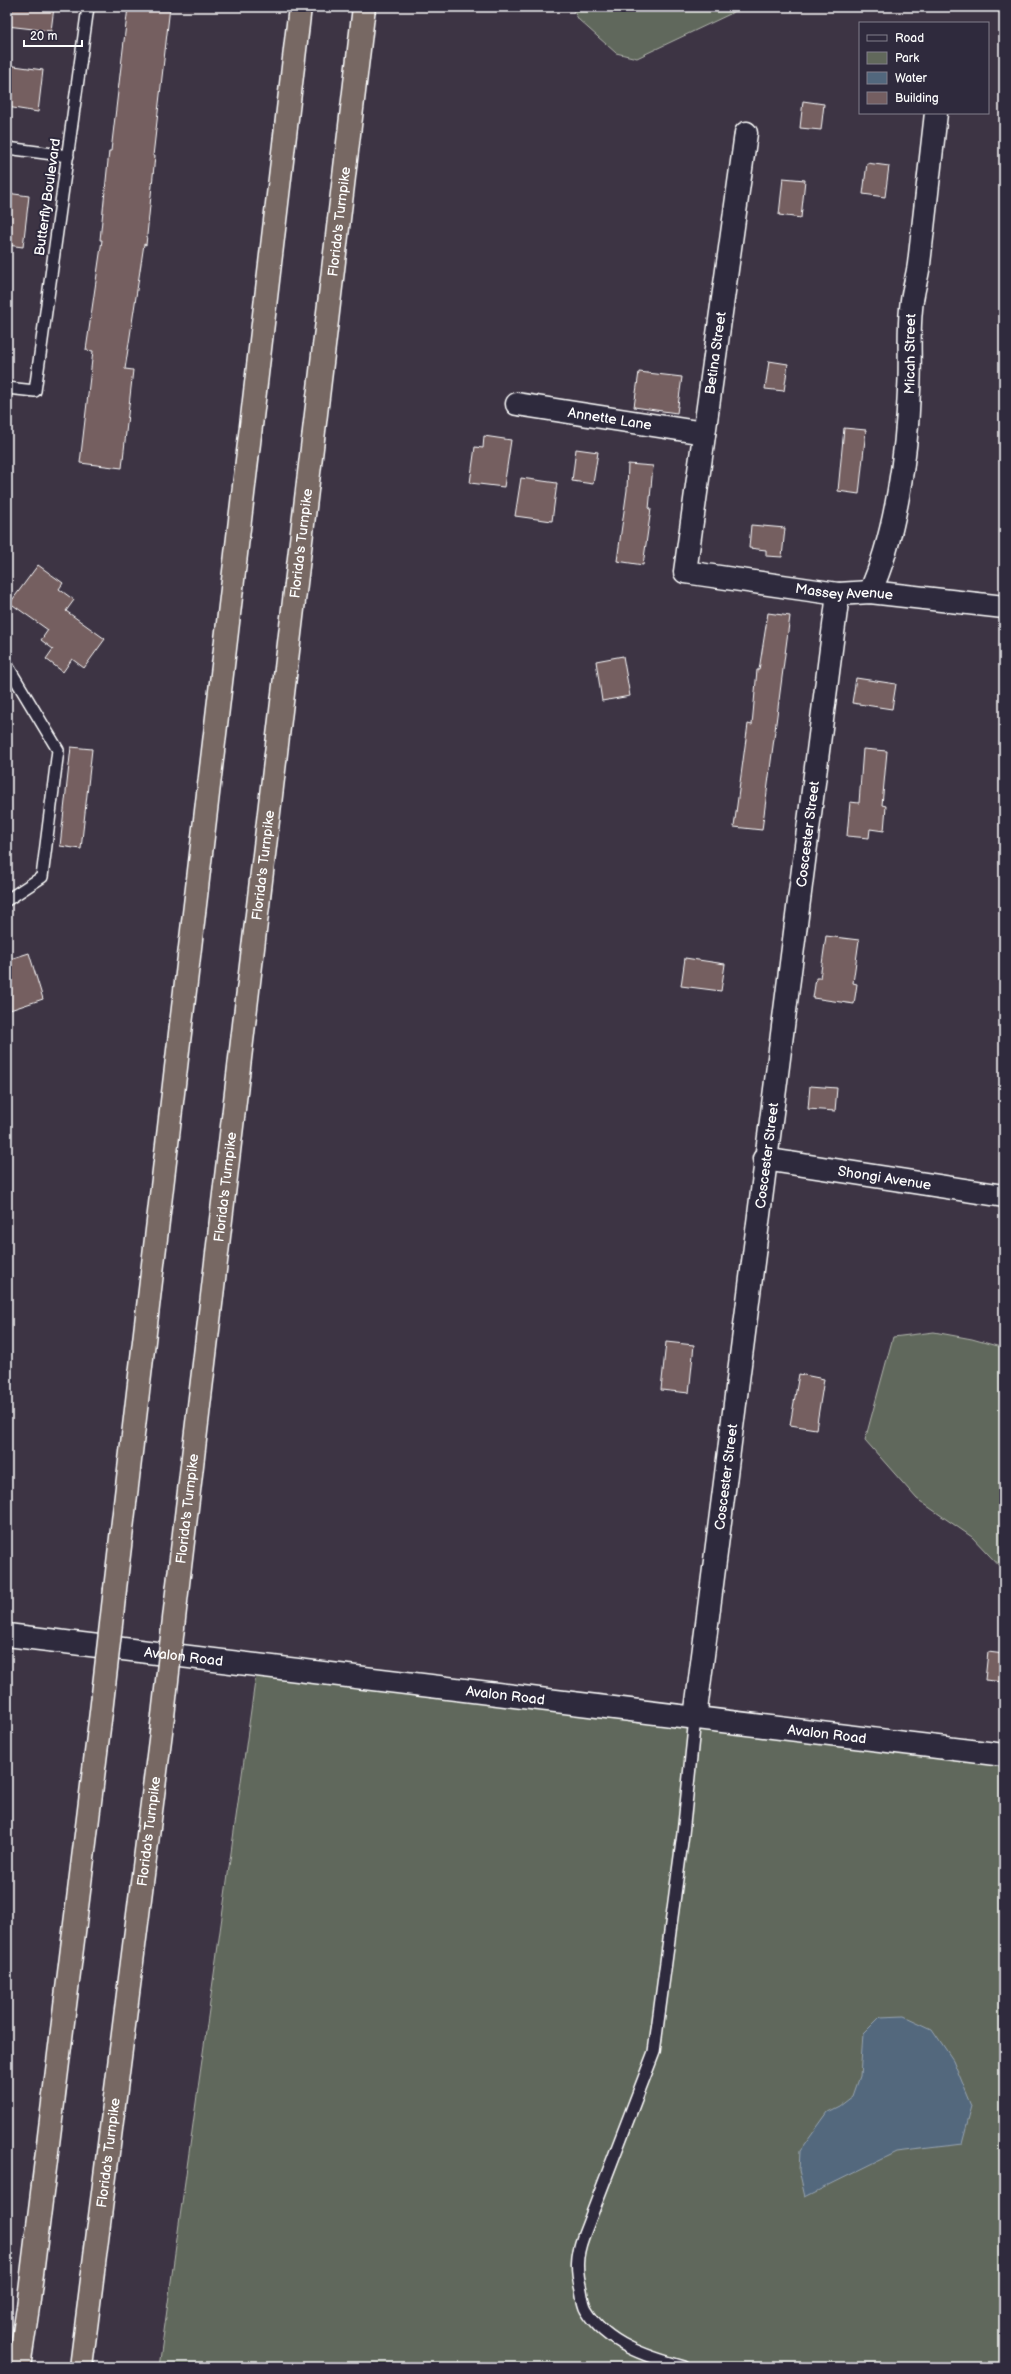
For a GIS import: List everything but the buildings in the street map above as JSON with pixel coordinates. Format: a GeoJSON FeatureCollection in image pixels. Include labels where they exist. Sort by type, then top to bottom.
{"type":"FeatureCollection","features":[{"type":"Feature","properties":{"kind":"highway"},"geometry":{"type":"LineString","coordinates":[[18,2367],[29,2299],[101,1712],[300,7]]}},
{"type":"Feature","properties":{"kind":"highway","name":"Florida's Turnpike"},"geometry":{"type":"LineString","coordinates":[[81,2367],[163,1716],[364,7]]}},
{"type":"Feature","properties":{"kind":"street","name":"Micah Street"},"geometry":{"type":"LineString","coordinates":[[870,592],[882,566],[890,535],[905,445],[910,390],[908,348],[911,308],[918,266],[936,114]]}},
{"type":"Feature","properties":{"kind":"street","name":"Betina Street"},"geometry":{"type":"LineString","coordinates":[[685,572],[746,133]]}},
{"type":"Feature","properties":{"kind":"street","name":"Annette Lane"},"geometry":{"type":"LineString","coordinates":[[517,404],[704,433]]}},
{"type":"Feature","properties":{"kind":"street","name":"Massey Avenue"},"geometry":{"type":"LineString","coordinates":[[685,572],[838,594],[870,592],[1004,607]]}},
{"type":"Feature","properties":{"kind":"street","name":"Coscester Street"},"geometry":{"type":"LineString","coordinates":[[695,1718],[764,1159],[838,594]]}},
{"type":"Feature","properties":{"kind":"street","name":"Shongi Avenue"},"geometry":{"type":"LineString","coordinates":[[764,1159],[1004,1196]]}},
{"type":"Feature","properties":{"kind":"street","name":"Avalon Road"},"geometry":{"type":"LineString","coordinates":[[7,1635],[257,1667],[1004,1755]]}},
{"type":"Feature","properties":{"kind":"lane","name":"Butterfly Boulevard"},"geometry":{"type":"LineString","coordinates":[[7,388],[35,391],[88,7]]}},
{"type":"Feature","properties":{"kind":"lane"},"geometry":{"type":"LineString","coordinates":[[7,148],[68,156]]}},
{"type":"Feature","properties":{"kind":"lane"},"geometry":{"type":"LineString","coordinates":[[7,665],[58,750],[42,877],[7,900]]}},
{"type":"Feature","properties":{"kind":"lane"},"geometry":{"type":"LineString","coordinates":[[684,2367],[658,2360],[621,2344],[602,2332],[585,2309],[576,2270],[577,2253],[654,2052],[683,1834],[695,1718]]}},
{"type":"Feature","properties":{"kind":"green space"},"geometry":{"type":"Polygon","coordinates":[[[571,7],[739,7],[730,14],[637,58],[616,53],[579,20],[571,7]]]}},
{"type":"Feature","properties":{"kind":"green space"},"geometry":{"type":"Polygon","coordinates":[[[934,1332],[972,1339],[1004,1348],[1004,1571],[972,1537],[917,1499],[865,1440],[893,1337],[934,1332]]]}},
{"type":"Feature","properties":{"kind":"green space"},"geometry":{"type":"Polygon","coordinates":[[[257,1667],[1004,1755],[1004,2367],[159,2367],[257,1667]]]}},
{"type":"Feature","properties":{"kind":"water"},"geometry":{"type":"Polygon","coordinates":[[[904,2016],[932,2029],[953,2060],[972,2106],[962,2144],[896,2152],[805,2197],[799,2171],[800,2151],[828,2112],[840,2106],[853,2096],[860,2076],[863,2034],[880,2017],[904,2016]]]}}]}
